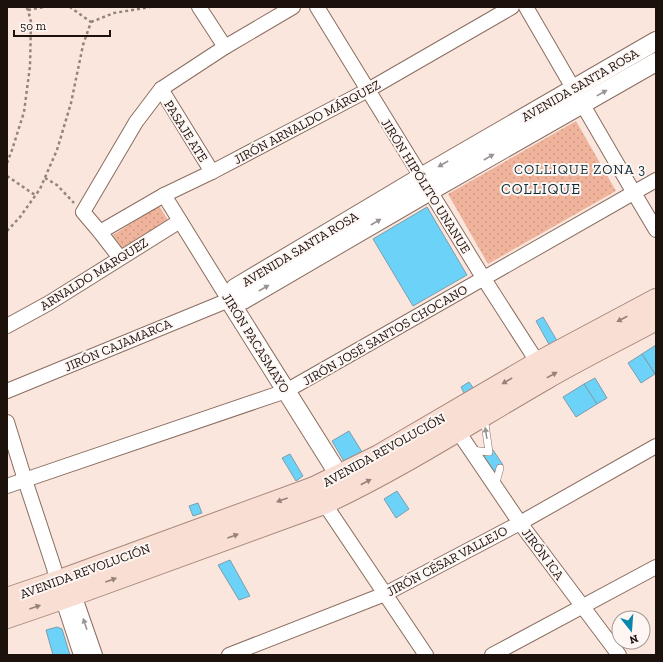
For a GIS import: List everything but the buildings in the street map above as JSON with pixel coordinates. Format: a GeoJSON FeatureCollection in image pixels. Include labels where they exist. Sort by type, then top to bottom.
{"type":"FeatureCollection","features":[{"type":"Feature","properties":{"kind":"main road","name":"AVENIDA REVOLUCIÓN"},"geometry":{"type":"LineString","coordinates":[[343,484],[379,456],[538,363],[656,300]]}},
{"type":"Feature","properties":{"kind":"main road","name":"AVENIDA REVOLUCIÓN"},"geometry":{"type":"LineString","coordinates":[[7,599],[63,584],[319,496],[343,484],[386,472],[548,377],[656,319]]}},
{"type":"Feature","properties":{"kind":"main road","name":"AVENIDA REVOLUCIÓN"},"geometry":{"type":"LineString","coordinates":[[7,617],[63,584]]}},
{"type":"Feature","properties":{"kind":"street"},"geometry":{"type":"LineString","coordinates":[[200,7],[225,46]]}},
{"type":"Feature","properties":{"kind":"street"},"geometry":{"type":"LineString","coordinates":[[120,258],[83,212],[136,122],[161,89],[225,46],[293,7]]}},
{"type":"Feature","properties":{"kind":"street","name":"JIRÓN HIPÓLITO UNANUE"},"geometry":{"type":"LineString","coordinates":[[316,7],[484,279],[538,363]]}},
{"type":"Feature","properties":{"kind":"street","name":"JIRÓN ARNALDO MÁRQUEZ"},"geometry":{"type":"LineString","coordinates":[[100,232],[164,195],[212,172],[368,90],[512,7]]}},
{"type":"Feature","properties":{"kind":"street"},"geometry":{"type":"LineString","coordinates":[[526,7],[656,230]]}},
{"type":"Feature","properties":{"kind":"street","name":"AVENIDA SANTA ROSA"},"geometry":{"type":"LineString","coordinates":[[229,300],[244,300],[425,184],[578,96],[656,41]]}},
{"type":"Feature","properties":{"kind":"street","name":"AVENIDA SANTA ROSA"},"geometry":{"type":"LineString","coordinates":[[578,96],[656,62]]}},
{"type":"Feature","properties":{"kind":"street","name":"PASAJE ATE"},"geometry":{"type":"LineString","coordinates":[[161,89],[212,172]]}},
{"type":"Feature","properties":{"kind":"street","name":"JIRÓN JOSÉ SANTOS CHOCANO"},"geometry":{"type":"LineString","coordinates":[[7,486],[286,391],[656,180]]}},
{"type":"Feature","properties":{"kind":"street","name":"JIRÓN PACASMAYO"},"geometry":{"type":"LineString","coordinates":[[164,195],[343,484]]}},
{"type":"Feature","properties":{"kind":"street","name":"ARNALDO MARQUEZ"},"geometry":{"type":"LineString","coordinates":[[7,326],[49,303],[180,221]]}},
{"type":"Feature","properties":{"kind":"street","name":"JIRÓN CAJAMARCA"},"geometry":{"type":"LineString","coordinates":[[7,391],[229,300]]}},
{"type":"Feature","properties":{"kind":"street"},"geometry":{"type":"LineString","coordinates":[[7,422],[25,480],[63,584],[95,655]]}},
{"type":"Feature","properties":{"kind":"street","name":"JIRÓN ICA"},"geometry":{"type":"LineString","coordinates":[[457,430],[520,522],[619,655]]}},
{"type":"Feature","properties":{"kind":"street","name":"JIRÓN CÉSAR VALLEJO"},"geometry":{"type":"LineString","coordinates":[[229,655],[385,594],[520,522],[656,446]]}},
{"type":"Feature","properties":{"kind":"street"},"geometry":{"type":"LineString","coordinates":[[319,496],[426,655]]}},
{"type":"Feature","properties":{"kind":"street"},"geometry":{"type":"LineString","coordinates":[[492,655],[656,567]]}},
{"type":"Feature","properties":{"kind":"street"},"geometry":{"type":"LineString","coordinates":[[63,584],[82,655]]}},
{"type":"Feature","properties":{"kind":"lane"},"geometry":{"type":"LineString","coordinates":[[471,450],[489,452],[483,415]]}},
{"type":"Feature","properties":{"kind":"lane"},"geometry":{"type":"LineString","coordinates":[[495,486],[500,468]]}},
{"type":"Feature","properties":{"kind":"path"},"geometry":{"type":"LineString","coordinates":[[7,163],[8,155],[24,112],[30,66],[31,22],[26,7]]}},
{"type":"Feature","properties":{"kind":"path"},"geometry":{"type":"LineString","coordinates":[[28,10],[44,7]]}},
{"type":"Feature","properties":{"kind":"path"},"geometry":{"type":"LineString","coordinates":[[70,7],[91,22]]}},
{"type":"Feature","properties":{"kind":"path"},"geometry":{"type":"LineString","coordinates":[[7,231],[20,217],[40,189],[57,150],[71,103],[83,45],[91,22],[114,13],[150,7]]}},
{"type":"Feature","properties":{"kind":"path"},"geometry":{"type":"LineString","coordinates":[[7,176],[35,195]]}},
{"type":"Feature","properties":{"kind":"path"},"geometry":{"type":"LineString","coordinates":[[45,178],[56,185],[83,212]]}},
{"type":"Feature","properties":{"kind":"shaded area"},"geometry":{"type":"Polygon","coordinates":[[[576,121],[616,191],[488,264],[448,194],[576,121]]]}},
{"type":"Feature","properties":{"kind":"shaded area"},"geometry":{"type":"Polygon","coordinates":[[[159,206],[168,220],[123,249],[113,235],[159,206]]]}},
{"type":"Feature","properties":{"kind":"district","name":"COLLIQUE ZONA 3"},"geometry":{"type":"Point","coordinates":[580,169]}},
{"type":"Feature","properties":{"kind":"district","name":"COLLIQUE"},"geometry":{"type":"Point","coordinates":[541,189]}}]}
